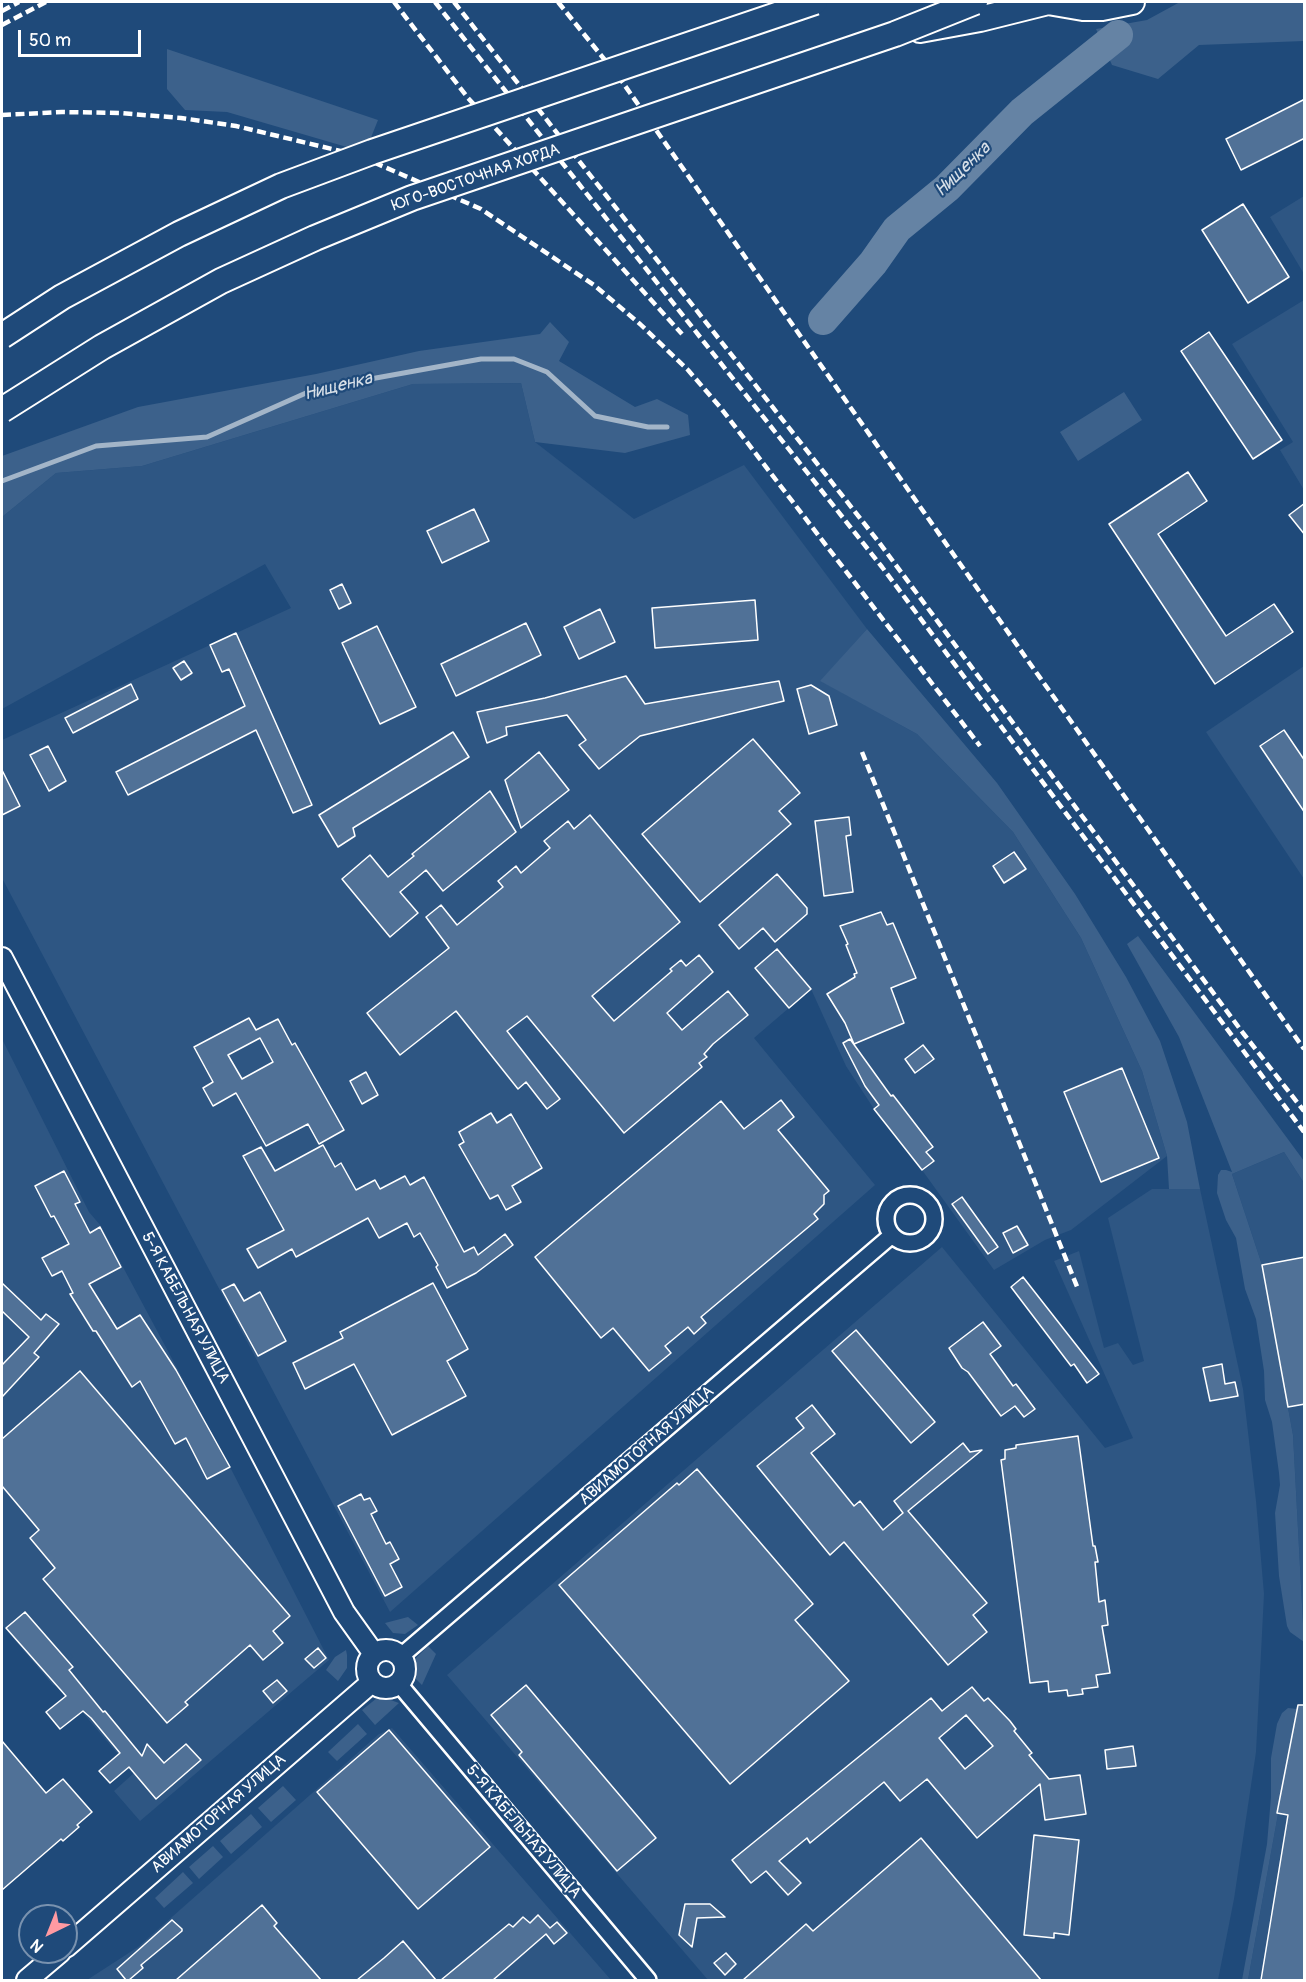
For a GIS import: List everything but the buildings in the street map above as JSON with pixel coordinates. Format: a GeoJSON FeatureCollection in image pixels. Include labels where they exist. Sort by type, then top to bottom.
{"type":"FeatureCollection","features":[{"type":"Feature","properties":{"kind":"main road"},"geometry":{"type":"LineString","coordinates":[[746,25],[791,2]]}},
{"type":"Feature","properties":{"kind":"main road"},"geometry":{"type":"LineString","coordinates":[[2,336],[62,297],[179,234],[281,186],[383,148],[815,2]]}},
{"type":"Feature","properties":{"kind":"main road","name":"ЮГО-ВОСТОЧНАЯ ХОРДА"},"geometry":{"type":"LineString","coordinates":[[2,410],[102,347],[221,281],[315,238],[412,198],[895,34],[975,2]]}},
{"type":"Feature","properties":{"kind":"main road"},"geometry":{"type":"LineString","coordinates":[[895,34],[980,20],[1048,2],[1083,8],[1102,8],[1132,2]]}},
{"type":"Feature","properties":{"kind":"street","name":"5-Я КАБЕЛЬНАЯ УЛИЦА"},"geometry":{"type":"LineString","coordinates":[[2,958],[344,1612],[374,1654]]}},
{"type":"Feature","properties":{"kind":"street","name":"АВИАМОТОРНАЯ УЛИЦА"},"geometry":{"type":"LineString","coordinates":[[401,1656],[892,1235]]}},
{"type":"Feature","properties":{"kind":"street"},"geometry":{"type":"LineString","coordinates":[[385,1649],[401,1656],[405,1673],[399,1684],[382,1688],[368,1677],[367,1664],[374,1654],[385,1649]]}},
{"type":"Feature","properties":{"kind":"street","name":"АВИАМОТОРНАЯ УЛИЦА"},"geometry":{"type":"LineString","coordinates":[[78,1937],[372,1682]]}},
{"type":"Feature","properties":{"kind":"street","name":"5-Я КАБЕЛЬНАЯ УЛИЦА"},"geometry":{"type":"LineString","coordinates":[[399,1684],[648,1980]]}},
{"type":"Feature","properties":{"kind":"street"},"geometry":{"type":"LineString","coordinates":[[27,1980],[46,1964]]}},
{"type":"Feature","properties":{"kind":"shaded area"},"geometry":{"type":"Polygon","coordinates":[[[1180,2],[1304,2],[1304,41],[1199,45],[1158,79],[1112,65],[1096,29],[1147,20],[1180,2]]]}},
{"type":"Feature","properties":{"kind":"shaded area"},"geometry":{"type":"Polygon","coordinates":[[[167,49],[378,120],[370,140],[357,150],[227,112],[185,110],[167,89],[167,49]]]}},
{"type":"Feature","properties":{"kind":"shaded area"},"geometry":{"type":"Polygon","coordinates":[[[1304,196],[1304,274],[1270,217],[1304,196]]]}},
{"type":"Feature","properties":{"kind":"shaded area"},"geometry":{"type":"Polygon","coordinates":[[[1304,300],[1304,490],[1280,450],[1293,442],[1232,344],[1304,300]]]}},
{"type":"Feature","properties":{"kind":"shaded area"},"geometry":{"type":"Polygon","coordinates":[[[550,322],[569,342],[559,361],[635,407],[657,399],[688,415],[690,435],[625,453],[535,442],[521,383],[413,384],[142,466],[56,473],[2,517],[2,456],[138,407],[316,374],[419,351],[540,334],[550,322]]]}},
{"type":"Feature","properties":{"kind":"shaded area"},"geometry":{"type":"Polygon","coordinates":[[[521,383],[535,442],[634,519],[744,465],[867,629],[821,681],[917,734],[1013,832],[1081,938],[1142,1071],[1167,1156],[1071,1230],[1045,1240],[994,1270],[922,1170],[874,1109],[846,1066],[811,989],[754,1038],[875,1185],[390,1612],[2,878],[2,740],[291,608],[265,564],[2,709],[2,517],[56,473],[142,466],[413,384],[521,383]]]}},
{"type":"Feature","properties":{"kind":"shaded area"},"geometry":{"type":"Polygon","coordinates":[[[1124,392],[1142,420],[1078,461],[1060,432],[1124,392]]]}},
{"type":"Feature","properties":{"kind":"shaded area"},"geometry":{"type":"Polygon","coordinates":[[[867,629],[997,783],[1075,894],[1126,977],[1160,1041],[1187,1122],[1200,1189],[1169,1189],[1167,1156],[1142,1071],[1081,938],[1013,832],[917,734],[820,681],[867,629]]]}},
{"type":"Feature","properties":{"kind":"shaded area"},"geometry":{"type":"Polygon","coordinates":[[[1304,666],[1304,879],[1206,732],[1304,666]]]}},
{"type":"Feature","properties":{"kind":"shaded area"},"geometry":{"type":"Polygon","coordinates":[[[1138,936],[1304,1161],[1304,1183],[1284,1152],[1232,1174],[1262,1265],[1293,1435],[1304,1642],[1290,1632],[1287,1626],[1279,1576],[1275,1513],[1280,1485],[1279,1473],[1272,1422],[1265,1400],[1264,1371],[1256,1319],[1245,1289],[1236,1238],[1226,1220],[1217,1193],[1218,1175],[1221,1170],[1232,1172],[1179,1037],[1127,944],[1138,936]]]}},
{"type":"Feature","properties":{"kind":"shaded area"},"geometry":{"type":"Polygon","coordinates":[[[2,1039],[89,1212],[101,1226],[230,1467],[329,1660],[140,1821],[114,1791],[134,1773],[61,1687],[53,1685],[2,1625],[2,1039]]]}},
{"type":"Feature","properties":{"kind":"shaded area"},"geometry":{"type":"Polygon","coordinates":[[[1284,1152],[1304,1183],[1304,1642],[1293,1435],[1262,1265],[1232,1174],[1284,1152]]]}},
{"type":"Feature","properties":{"kind":"shaded area"},"geometry":{"type":"Polygon","coordinates":[[[1152,1189],[1200,1189],[1243,1389],[1264,1594],[1256,1752],[1234,1899],[1218,1980],[755,1980],[750,1974],[742,1980],[708,1980],[447,1675],[942,1247],[1105,1448],[1133,1438],[1054,1261],[1079,1251],[1104,1348],[1118,1343],[1133,1365],[1144,1361],[1108,1218],[1152,1189]]]}},
{"type":"Feature","properties":{"kind":"shaded area"},"geometry":{"type":"Polygon","coordinates":[[[408,1617],[418,1625],[405,1634],[393,1633],[385,1623],[408,1617]]]}},
{"type":"Feature","properties":{"kind":"shaded area"},"geometry":{"type":"Polygon","coordinates":[[[428,1646],[436,1654],[422,1685],[413,1676],[412,1668],[415,1659],[428,1646]]]}},
{"type":"Feature","properties":{"kind":"shaded area"},"geometry":{"type":"Polygon","coordinates":[[[346,1650],[347,1668],[338,1681],[326,1670],[335,1657],[346,1650]]]}},
{"type":"Feature","properties":{"kind":"shaded area"},"geometry":{"type":"Polygon","coordinates":[[[382,1697],[399,1703],[375,1725],[362,1710],[377,1698],[382,1697]]]}},
{"type":"Feature","properties":{"kind":"shaded area"},"geometry":{"type":"Polygon","coordinates":[[[1304,1704],[1304,1980],[1248,1980],[1297,1709],[1304,1704]]]}},
{"type":"Feature","properties":{"kind":"shaded area"},"geometry":{"type":"Polygon","coordinates":[[[1288,1708],[1297,1709],[1248,1980],[1242,1980],[1267,1844],[1271,1797],[1271,1758],[1277,1724],[1282,1713],[1288,1708]]]}},
{"type":"Feature","properties":{"kind":"shaded area"},"geometry":{"type":"Polygon","coordinates":[[[358,1724],[367,1734],[337,1761],[328,1752],[358,1724]]]}},
{"type":"Feature","properties":{"kind":"shaded area"},"geometry":{"type":"Polygon","coordinates":[[[392,1728],[611,1980],[87,1980],[138,1947],[379,1734],[392,1728]]]}},
{"type":"Feature","properties":{"kind":"shaded area"},"geometry":{"type":"Polygon","coordinates":[[[283,1786],[296,1800],[271,1822],[258,1808],[283,1786]]]}},
{"type":"Feature","properties":{"kind":"shaded area"},"geometry":{"type":"Polygon","coordinates":[[[251,1814],[262,1827],[231,1854],[220,1841],[251,1814]]]}},
{"type":"Feature","properties":{"kind":"shaded area"},"geometry":{"type":"Polygon","coordinates":[[[213,1846],[223,1857],[199,1879],[189,1867],[213,1846]]]}},
{"type":"Feature","properties":{"kind":"shaded area"},"geometry":{"type":"Polygon","coordinates":[[[183,1872],[193,1883],[164,1908],[155,1898],[183,1872]]]}},
{"type":"Feature","properties":{"kind":"waterway","name":"Нищенка"},"geometry":{"type":"LineString","coordinates":[[823,320],[873,263],[897,229],[947,188],[1022,112],[1118,35]]}},
{"type":"Feature","properties":{"kind":"waterway","name":"Нищенка"},"geometry":{"type":"LineString","coordinates":[[2,481],[96,446],[207,437],[315,389],[481,359],[514,359],[547,372],[595,416],[648,427],[667,427]]}},
{"type":"Feature","properties":{"kind":"railway"},"geometry":{"type":"LineString","coordinates":[[2,11],[19,2]]}},
{"type":"Feature","properties":{"kind":"railway"},"geometry":{"type":"LineString","coordinates":[[2,25],[46,2]]}},
{"type":"Feature","properties":{"kind":"railway"},"geometry":{"type":"LineString","coordinates":[[394,2],[468,98],[682,334]]}},
{"type":"Feature","properties":{"kind":"railway"},"geometry":{"type":"LineString","coordinates":[[435,2],[882,567],[1304,1132]]}},
{"type":"Feature","properties":{"kind":"railway"},"geometry":{"type":"LineString","coordinates":[[454,2],[878,541],[1243,1033],[1304,1111]]}},
{"type":"Feature","properties":{"kind":"railway"},"geometry":{"type":"LineString","coordinates":[[558,2],[621,80],[1031,665],[1304,1049]]}},
{"type":"Feature","properties":{"kind":"railway"},"geometry":{"type":"LineString","coordinates":[[2,115],[62,112],[119,113],[181,118],[236,126],[357,155],[481,209],[594,285],[640,324],[688,370],[720,407],[980,746]]}},
{"type":"Feature","properties":{"kind":"railway"},"geometry":{"type":"LineString","coordinates":[[862,752],[1078,1289]]}}]}
